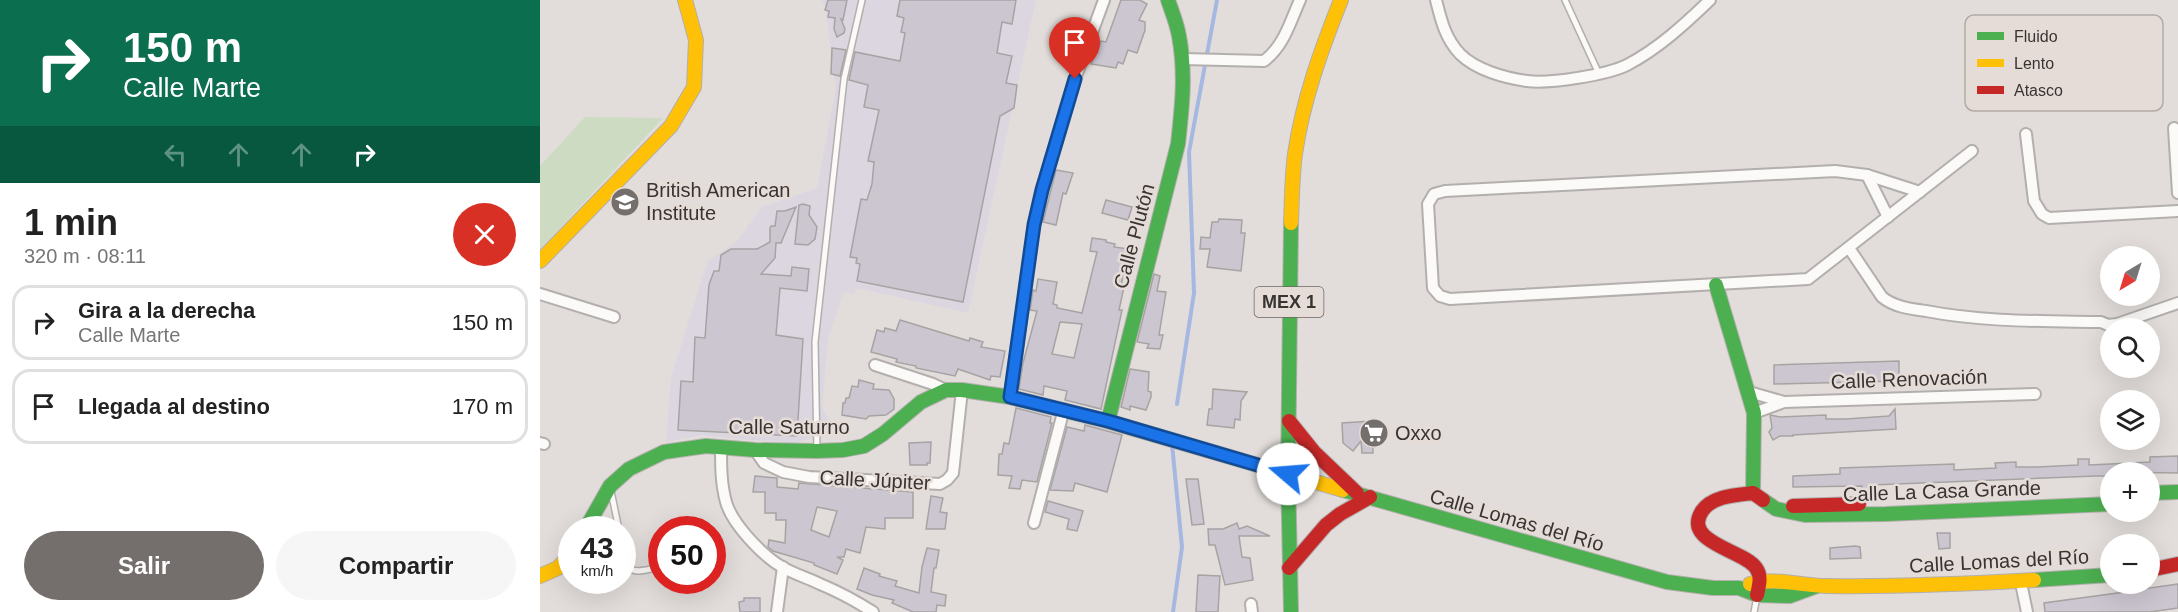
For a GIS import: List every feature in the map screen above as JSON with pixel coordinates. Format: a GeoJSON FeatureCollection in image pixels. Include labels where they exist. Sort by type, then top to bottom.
{"type":"FeatureCollection","features":[{"type":"Feature","properties":{"kind":"street"},"geometry":{"type":"LineString","coordinates":[[540,261],[671,126],[694,87],[696,40],[685,0]]}},
{"type":"Feature","properties":{"kind":"street"},"geometry":{"type":"LineString","coordinates":[[1010,397],[1034,225],[1042,190],[1075,79],[1104,0]]}},
{"type":"Feature","properties":{"kind":"street","name":"Calle Plutón"},"geometry":{"type":"LineString","coordinates":[[1108,421],[1159,224],[1182,121],[1183,60],[1175,15],[1168,0]]}},
{"type":"Feature","properties":{"kind":"street"},"geometry":{"type":"LineString","coordinates":[[1183,60],[1264,61],[1280,45],[1300,0]]}},
{"type":"Feature","properties":{"kind":"street","name":"MEX 1"},"geometry":{"type":"LineString","coordinates":[[1291,612],[1288,474],[1292,183],[1295,153],[1305,107],[1316,66],[1341,0]]}},
{"type":"Feature","properties":{"kind":"street"},"geometry":{"type":"LineString","coordinates":[[1436,0],[1444,33],[1461,55],[1481,67],[1506,77],[1530,82],[1599,74],[1627,65],[1682,27],[1710,0]]}},
{"type":"Feature","properties":{"kind":"street"},"geometry":{"type":"LineString","coordinates":[[2174,128],[2178,193]]}},
{"type":"Feature","properties":{"kind":"street"},"geometry":{"type":"LineString","coordinates":[[2026,134],[2034,201],[2042,214],[2049,218],[2178,211]]}},
{"type":"Feature","properties":{"kind":"street"},"geometry":{"type":"LineString","coordinates":[[1920,192],[1867,175],[1835,171],[1445,191],[1434,194],[1428,204],[1433,288],[1440,296],[1450,299],[1808,279],[1850,248],[1972,151]]}},
{"type":"Feature","properties":{"kind":"street"},"geometry":{"type":"LineString","coordinates":[[1867,175],[1888,217]]}},
{"type":"Feature","properties":{"kind":"street"},"geometry":{"type":"LineString","coordinates":[[1850,248],[1887,302],[1958,318],[2101,322],[2108,325],[2178,303]]}},
{"type":"Feature","properties":{"kind":"street"},"geometry":{"type":"LineString","coordinates":[[1716,285],[1754,413],[1753,493],[1717,500],[1705,506],[1700,516],[1699,526],[1711,543],[1747,558],[1758,571],[1759,588]]}},
{"type":"Feature","properties":{"kind":"street"},"geometry":{"type":"LineString","coordinates":[[540,294],[614,317]]}},
{"type":"Feature","properties":{"kind":"street"},"geometry":{"type":"LineString","coordinates":[[875,365],[946,390]]}},
{"type":"Feature","properties":{"kind":"street","name":"Calle Saturno"},"geometry":{"type":"LineString","coordinates":[[593,516],[610,486],[629,470],[664,452],[692,447],[817,451],[864,446],[883,434],[921,402],[946,390],[1010,397],[1064,409],[1188,443],[1288,474]]}},
{"type":"Feature","properties":{"kind":"street","name":"Calle Júpiter"},"geometry":{"type":"LineString","coordinates":[[755,450],[764,463],[783,472],[809,477],[940,484],[952,473],[962,390]]}},
{"type":"Feature","properties":{"kind":"street","name":"Calle Renovación"},"geometry":{"type":"LineString","coordinates":[[1749,392],[1784,402],[2036,394]]}},
{"type":"Feature","properties":{"kind":"street","name":"Calle Renovación"},"geometry":{"type":"LineString","coordinates":[[1754,413],[1784,402]]}},
{"type":"Feature","properties":{"kind":"street"},"geometry":{"type":"LineString","coordinates":[[1034,523],[1064,409]]}},
{"type":"Feature","properties":{"kind":"street"},"geometry":{"type":"LineString","coordinates":[[1289,421],[1314,452],[1364,495],[1326,525],[1289,568]]}},
{"type":"Feature","properties":{"kind":"street"},"geometry":{"type":"LineString","coordinates":[[722,447],[721,476],[726,504],[740,527],[763,552],[783,567],[822,584],[873,612]]}},
{"type":"Feature","properties":{"kind":"street","name":"Calle Lomas del Río"},"geometry":{"type":"LineString","coordinates":[[1288,474],[1667,582],[1713,588],[1759,588],[1791,596],[1817,586],[2021,583],[2100,576]]}},
{"type":"Feature","properties":{"kind":"street"},"geometry":{"type":"LineString","coordinates":[[2160,493],[2178,492]]}},
{"type":"Feature","properties":{"kind":"street","name":"Calle La Casa Grande"},"geometry":{"type":"LineString","coordinates":[[1753,493],[1776,509],[1805,514],[1886,514],[2100,504]]}},
{"type":"Feature","properties":{"kind":"street","name":"Calle La Casa Grande"},"geometry":{"type":"LineString","coordinates":[[1776,509],[1812,504],[1912,503],[2100,495]]}},
{"type":"Feature","properties":{"kind":"street"},"geometry":{"type":"LineString","coordinates":[[2160,502],[2178,501]]}},
{"type":"Feature","properties":{"kind":"street"},"geometry":{"type":"LineString","coordinates":[[2160,568],[2178,564]]}},
{"type":"Feature","properties":{"kind":"street"},"geometry":{"type":"LineString","coordinates":[[777,612],[783,567]]}},
{"type":"Feature","properties":{"kind":"street"},"geometry":{"type":"LineString","coordinates":[[540,576],[558,568]]}},
{"type":"Feature","properties":{"kind":"street"},"geometry":{"type":"LineString","coordinates":[[2021,583],[2027,612]]}},
{"type":"Feature","properties":{"kind":"lane"},"geometry":{"type":"LineString","coordinates":[[817,451],[815,342],[844,79],[862,0]]}},
{"type":"Feature","properties":{"kind":"lane"},"geometry":{"type":"LineString","coordinates":[[1564,0],[1599,74]]}},
{"type":"Feature","properties":{"kind":"lane"},"geometry":{"type":"LineString","coordinates":[[610,486],[616,516]]}},
{"type":"Feature","properties":{"kind":"lane"},"geometry":{"type":"LineString","coordinates":[[1754,612],[1759,588]]}},
{"type":"Feature","properties":{"kind":"shaded area"},"geometry":{"type":"Polygon","coordinates":[[[821,0],[1036,0],[968,313],[857,288],[854,295],[846,292],[843,294],[828,339],[822,407],[833,429],[795,444],[701,435],[666,442],[671,378],[707,262],[738,240],[762,207],[817,188],[836,88],[825,5],[821,0]]]}},
{"type":"Feature","properties":{"kind":"green space"},"geometry":{"type":"Polygon","coordinates":[[[585,117],[663,118],[540,249],[540,166],[585,117]]]}},
{"type":"Feature","properties":{"kind":"building"},"geometry":{"type":"Polygon","coordinates":[[[828,0],[847,0],[843,20],[841,19],[845,29],[844,33],[837,37],[834,29],[835,18],[828,17],[829,11],[825,10],[828,0]]]}},
{"type":"Feature","properties":{"kind":"building"},"geometry":{"type":"Polygon","coordinates":[[[900,0],[1016,0],[1012,24],[1002,22],[997,53],[1012,56],[1006,83],[1017,85],[1014,108],[1000,116],[963,302],[857,281],[860,264],[856,263],[857,258],[850,257],[861,199],[867,200],[872,184],[874,162],[868,161],[879,110],[864,107],[868,85],[849,80],[855,52],[900,61],[905,33],[901,32],[904,18],[897,16],[900,0]]]}},
{"type":"Feature","properties":{"kind":"building"},"geometry":{"type":"Polygon","coordinates":[[[1121,0],[1140,0],[1147,4],[1139,20],[1145,22],[1145,30],[1137,53],[1128,50],[1123,64],[1118,62],[1116,68],[1091,64],[1101,41],[1106,42],[1121,0]]]}},
{"type":"Feature","properties":{"kind":"building"},"geometry":{"type":"Polygon","coordinates":[[[832,48],[846,50],[840,76],[831,74],[832,48]]]}},
{"type":"Feature","properties":{"kind":"building"},"geometry":{"type":"Polygon","coordinates":[[[1056,170],[1073,173],[1066,194],[1063,193],[1056,225],[1043,222],[1056,170]]]}},
{"type":"Feature","properties":{"kind":"building"},"geometry":{"type":"Polygon","coordinates":[[[1106,200],[1132,207],[1128,220],[1102,213],[1106,200]]]}},
{"type":"Feature","properties":{"kind":"building"},"geometry":{"type":"Polygon","coordinates":[[[799,205],[810,206],[809,215],[817,227],[815,239],[808,245],[795,244],[799,205]]]}},
{"type":"Feature","properties":{"kind":"building"},"geometry":{"type":"Polygon","coordinates":[[[796,207],[781,243],[776,243],[775,258],[761,274],[791,276],[792,267],[809,269],[807,291],[780,288],[776,335],[803,339],[797,436],[678,430],[681,381],[693,382],[695,337],[705,338],[709,285],[714,271],[719,271],[721,255],[731,249],[757,249],[770,242],[770,228],[775,226],[777,211],[796,207]]]}},
{"type":"Feature","properties":{"kind":"building"},"geometry":{"type":"Polygon","coordinates":[[[1219,219],[1242,220],[1241,233],[1245,233],[1241,271],[1207,267],[1210,249],[1200,249],[1201,237],[1210,238],[1212,222],[1218,222],[1219,219]]]}},
{"type":"Feature","properties":{"kind":"building"},"geometry":{"type":"Polygon","coordinates":[[[1092,238],[1106,240],[1106,242],[1115,244],[1114,247],[1128,249],[1121,287],[1124,287],[1119,310],[1122,310],[1101,409],[1065,400],[1067,391],[1044,386],[1043,395],[1019,389],[1023,363],[1037,311],[1030,310],[1033,290],[1036,291],[1038,279],[1057,282],[1053,304],[1057,305],[1057,308],[1082,313],[1097,252],[1090,251],[1092,238]],[[1060,322],[1052,354],[1074,358],[1082,324],[1060,322]]]}},
{"type":"Feature","properties":{"kind":"building"},"geometry":{"type":"Polygon","coordinates":[[[1154,274],[1160,276],[1157,291],[1166,292],[1159,335],[1163,335],[1160,349],[1147,348],[1149,344],[1137,342],[1154,274]]]}},
{"type":"Feature","properties":{"kind":"building"},"geometry":{"type":"Polygon","coordinates":[[[900,320],[969,341],[970,338],[983,342],[981,347],[1005,351],[1000,377],[991,376],[990,380],[958,369],[955,376],[916,368],[916,366],[896,362],[897,359],[871,352],[877,330],[884,332],[885,328],[896,331],[900,320]]]}},
{"type":"Feature","properties":{"kind":"building"},"geometry":{"type":"Polygon","coordinates":[[[1899,361],[1899,381],[1774,384],[1774,365],[1899,361]]]}},
{"type":"Feature","properties":{"kind":"building"},"geometry":{"type":"Polygon","coordinates":[[[1130,369],[1149,372],[1148,391],[1151,392],[1151,397],[1146,410],[1130,406],[1130,410],[1121,407],[1130,369]]]}},
{"type":"Feature","properties":{"kind":"building"},"geometry":{"type":"Polygon","coordinates":[[[859,380],[874,384],[873,389],[889,390],[894,399],[894,409],[886,415],[869,416],[866,419],[842,415],[843,403],[846,398],[849,398],[852,386],[858,387],[859,380]]]}},
{"type":"Feature","properties":{"kind":"building"},"geometry":{"type":"Polygon","coordinates":[[[1213,389],[1247,392],[1241,401],[1240,420],[1235,419],[1234,428],[1207,425],[1209,409],[1212,409],[1213,389]]]}},
{"type":"Feature","properties":{"kind":"building"},"geometry":{"type":"Polygon","coordinates":[[[1016,408],[1051,417],[1050,423],[1052,423],[1037,482],[1022,480],[1020,489],[1009,488],[1012,476],[998,475],[999,454],[1002,454],[1004,443],[1009,444],[1016,408]]]}},
{"type":"Feature","properties":{"kind":"building"},"geometry":{"type":"Polygon","coordinates":[[[1895,409],[1896,429],[1780,436],[1773,440],[1769,432],[1772,428],[1770,415],[1780,417],[1826,415],[1826,419],[1846,419],[1889,416],[1895,409]]]}},
{"type":"Feature","properties":{"kind":"building"},"geometry":{"type":"Polygon","coordinates":[[[1372,421],[1373,453],[1362,453],[1361,441],[1353,451],[1343,443],[1342,423],[1372,421]]]}},
{"type":"Feature","properties":{"kind":"building"},"geometry":{"type":"Polygon","coordinates":[[[1085,425],[1122,435],[1107,492],[1075,483],[1073,491],[1050,490],[1067,427],[1084,431],[1085,425]]]}},
{"type":"Feature","properties":{"kind":"building"},"geometry":{"type":"Polygon","coordinates":[[[931,442],[930,463],[910,465],[909,443],[931,442]]]}},
{"type":"Feature","properties":{"kind":"building"},"geometry":{"type":"Polygon","coordinates":[[[2178,456],[2178,473],[2160,473],[2160,462],[2150,462],[2150,457],[2178,456]]]}},
{"type":"Feature","properties":{"kind":"building"},"geometry":{"type":"Polygon","coordinates":[[[2078,459],[2089,459],[2089,465],[2100,464],[2100,476],[1872,485],[1872,490],[1862,490],[1862,486],[1793,487],[1793,476],[1840,474],[1840,468],[1954,464],[1954,470],[1996,468],[1995,463],[2016,462],[2016,467],[2037,467],[2078,465],[2078,459]]]}},
{"type":"Feature","properties":{"kind":"building"},"geometry":{"type":"Polygon","coordinates":[[[755,476],[777,478],[777,487],[798,489],[799,483],[913,492],[913,518],[885,518],[885,529],[866,527],[860,553],[846,549],[844,557],[837,557],[843,560],[837,574],[814,565],[814,563],[773,551],[768,547],[769,540],[785,543],[786,520],[776,520],[776,513],[765,513],[765,492],[753,492],[755,476]],[[817,507],[811,530],[829,537],[837,511],[817,507]]]}},
{"type":"Feature","properties":{"kind":"building"},"geometry":{"type":"Polygon","coordinates":[[[1186,479],[1198,479],[1204,524],[1192,525],[1186,479]]]}},
{"type":"Feature","properties":{"kind":"building"},"geometry":{"type":"Polygon","coordinates":[[[931,496],[943,498],[940,512],[947,513],[945,529],[926,529],[931,496]]]}},
{"type":"Feature","properties":{"kind":"building"},"geometry":{"type":"Polygon","coordinates":[[[1048,501],[1083,511],[1077,531],[1067,529],[1069,519],[1045,512],[1048,501]]]}},
{"type":"Feature","properties":{"kind":"building"},"geometry":{"type":"Polygon","coordinates":[[[1237,523],[1239,529],[1247,526],[1270,536],[1239,536],[1242,557],[1250,558],[1253,580],[1225,585],[1215,545],[1209,545],[1208,529],[1223,529],[1237,523]]]}},
{"type":"Feature","properties":{"kind":"building"},"geometry":{"type":"Polygon","coordinates":[[[1937,533],[1950,533],[1950,548],[1939,549],[1937,533]]]}},
{"type":"Feature","properties":{"kind":"building"},"geometry":{"type":"Polygon","coordinates":[[[1860,547],[1861,558],[1830,559],[1830,548],[1860,547]]]}},
{"type":"Feature","properties":{"kind":"building"},"geometry":{"type":"Polygon","coordinates":[[[927,548],[939,550],[931,592],[946,595],[945,606],[937,605],[936,612],[913,612],[892,603],[894,600],[857,589],[864,568],[880,574],[879,576],[897,581],[895,586],[919,593],[927,548]]]}},
{"type":"Feature","properties":{"kind":"building"},"geometry":{"type":"Polygon","coordinates":[[[1198,575],[1220,576],[1218,612],[1196,612],[1198,575]]]}},
{"type":"Feature","properties":{"kind":"building"},"geometry":{"type":"Polygon","coordinates":[[[2178,584],[2178,608],[2150,612],[2045,612],[2044,603],[2110,594],[2160,594],[2160,587],[2178,584]]]}},
{"type":"Feature","properties":{"kind":"building"},"geometry":{"type":"Polygon","coordinates":[[[744,598],[760,598],[760,612],[740,612],[739,602],[744,601],[744,598]]]}},
{"type":"Feature","properties":{"kind":"waterway"},"geometry":{"type":"LineString","coordinates":[[1177,404],[1194,293],[1189,152],[1217,0]]}},
{"type":"Feature","properties":{"kind":"waterway"},"geometry":{"type":"LineString","coordinates":[[1172,444],[1182,547],[1173,612]]}},
{"type":"Feature","properties":{"kind":"traffic: fast"},"geometry":{"type":"LineString","coordinates":[[1108,421],[1178,144],[1183,77],[1178,32],[1168,0]]}},
{"type":"Feature","properties":{"kind":"traffic: fast"},"geometry":{"type":"LineString","coordinates":[[1291,223],[1288,474],[1291,612]]}},
{"type":"Feature","properties":{"kind":"traffic: fast"},"geometry":{"type":"LineString","coordinates":[[1716,285],[1754,413],[1753,493]]}},
{"type":"Feature","properties":{"kind":"traffic: fast"},"geometry":{"type":"LineString","coordinates":[[593,516],[610,486],[629,469],[664,452],[706,446],[817,451],[864,446],[883,434],[921,402],[946,390],[1010,397],[1107,421]]}},
{"type":"Feature","properties":{"kind":"traffic: fast"},"geometry":{"type":"LineString","coordinates":[[1343,490],[1667,582],[1713,588],[1739,588],[1757,595],[1790,596],[1817,586]]}},
{"type":"Feature","properties":{"kind":"traffic: fast"},"geometry":{"type":"LineString","coordinates":[[2160,493],[2178,492]]}},
{"type":"Feature","properties":{"kind":"traffic: fast"},"geometry":{"type":"LineString","coordinates":[[1763,500],[1776,509],[1805,515],[1886,514],[2100,504]]}},
{"type":"Feature","properties":{"kind":"traffic: fast"},"geometry":{"type":"LineString","coordinates":[[2034,580],[2100,576]]}},
{"type":"Feature","properties":{"kind":"traffic: slow"},"geometry":{"type":"LineString","coordinates":[[540,261],[671,126],[694,87],[696,40],[685,0]]}},
{"type":"Feature","properties":{"kind":"traffic: slow"},"geometry":{"type":"LineString","coordinates":[[1291,223],[1298,134],[1320,56],[1341,0]]}},
{"type":"Feature","properties":{"kind":"traffic: slow"},"geometry":{"type":"LineString","coordinates":[[1107,421],[1343,490]]}},
{"type":"Feature","properties":{"kind":"traffic: slow"},"geometry":{"type":"LineString","coordinates":[[540,576],[558,568]]}},
{"type":"Feature","properties":{"kind":"traffic: slow"},"geometry":{"type":"LineString","coordinates":[[1750,584],[1769,581],[1817,586],[1879,586],[2034,580]]}},
{"type":"Feature","properties":{"kind":"traffic: jam"},"geometry":{"type":"LineString","coordinates":[[1289,421],[1314,452],[1357,493]]}},
{"type":"Feature","properties":{"kind":"traffic: jam"},"geometry":{"type":"LineString","coordinates":[[1757,595],[1759,578],[1756,568],[1740,556],[1707,538],[1700,531],[1698,522],[1706,506],[1718,499],[1753,493],[1763,500]]}},
{"type":"Feature","properties":{"kind":"traffic: jam"},"geometry":{"type":"LineString","coordinates":[[1289,568],[1326,525],[1370,497]]}},
{"type":"Feature","properties":{"kind":"traffic: jam"},"geometry":{"type":"LineString","coordinates":[[1793,506],[1859,504]]}},
{"type":"Feature","properties":{"kind":"traffic: jam"},"geometry":{"type":"LineString","coordinates":[[2160,568],[2178,564]]}},
{"type":"Feature","properties":{"kind":"place","name":"British American Institute"},"geometry":{"type":"Point","coordinates":[625,202]}},
{"type":"Feature","properties":{"kind":"place","name":"Oxxo"},"geometry":{"type":"Point","coordinates":[1374,433]}},
{"type":"Feature","properties":{"kind":"route"},"geometry":{"type":"LineString","coordinates":[[1075,79],[1034,225],[1010,397],[1108,421],[1288,474]]}}]}
